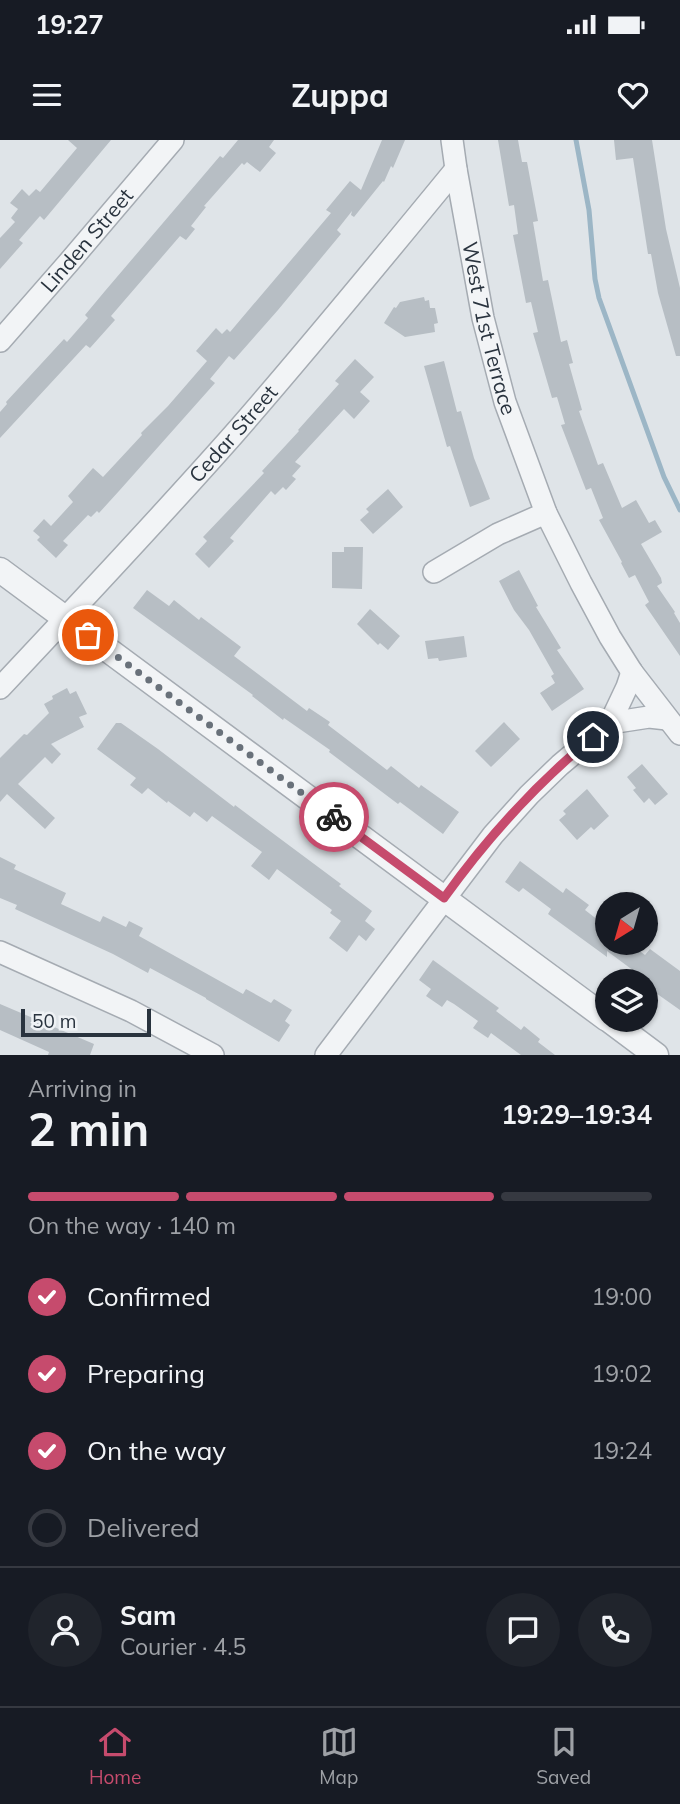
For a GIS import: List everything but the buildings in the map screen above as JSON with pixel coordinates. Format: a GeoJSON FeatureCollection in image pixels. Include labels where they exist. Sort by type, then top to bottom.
{"type":"FeatureCollection","features":[{"type":"Feature","properties":{"kind":"street","name":"Linden Street"},"geometry":{"type":"LineString","coordinates":[[0,341],[173,140]]}},
{"type":"Feature","properties":{"kind":"street","name":"West 71st Terrace"},"geometry":{"type":"LineString","coordinates":[[452,140],[478,293],[496,366],[505,401],[546,513],[610,637],[632,672],[674,726]]}},
{"type":"Feature","properties":{"kind":"street","name":"Cedar Street"},"geometry":{"type":"LineString","coordinates":[[0,688],[233,434],[456,169]]}},
{"type":"Feature","properties":{"kind":"street"},"geometry":{"type":"LineString","coordinates":[[434,572],[498,534],[546,513]]}},
{"type":"Feature","properties":{"kind":"street"},"geometry":{"type":"LineString","coordinates":[[0,570],[595,1010]]}},
{"type":"Feature","properties":{"kind":"street"},"geometry":{"type":"LineString","coordinates":[[326,1055],[493,835],[560,765],[610,723],[632,672]]}},
{"type":"Feature","properties":{"kind":"street"},"geometry":{"type":"LineString","coordinates":[[610,723],[649,717],[674,726]]}},
{"type":"Feature","properties":{"kind":"street"},"geometry":{"type":"LineString","coordinates":[[0,952],[131,1011],[213,1055]]}},
{"type":"Feature","properties":{"kind":"street"},"geometry":{"type":"LineString","coordinates":[[624,1032],[656,1055]]}},
{"type":"Feature","properties":{"kind":"waterway"},"geometry":{"type":"LineString","coordinates":[[576,140],[589,210],[599,298],[664,477],[680,510]]}},
{"type":"Feature","properties":{"kind":"way so far"},"geometry":{"type":"LineString","coordinates":[[88,635],[334,817]]}},
{"type":"Feature","properties":{"kind":"route"},"geometry":{"type":"LineString","coordinates":[[334,817],[444,898],[493,835],[529,795],[593,737]]}}]}
